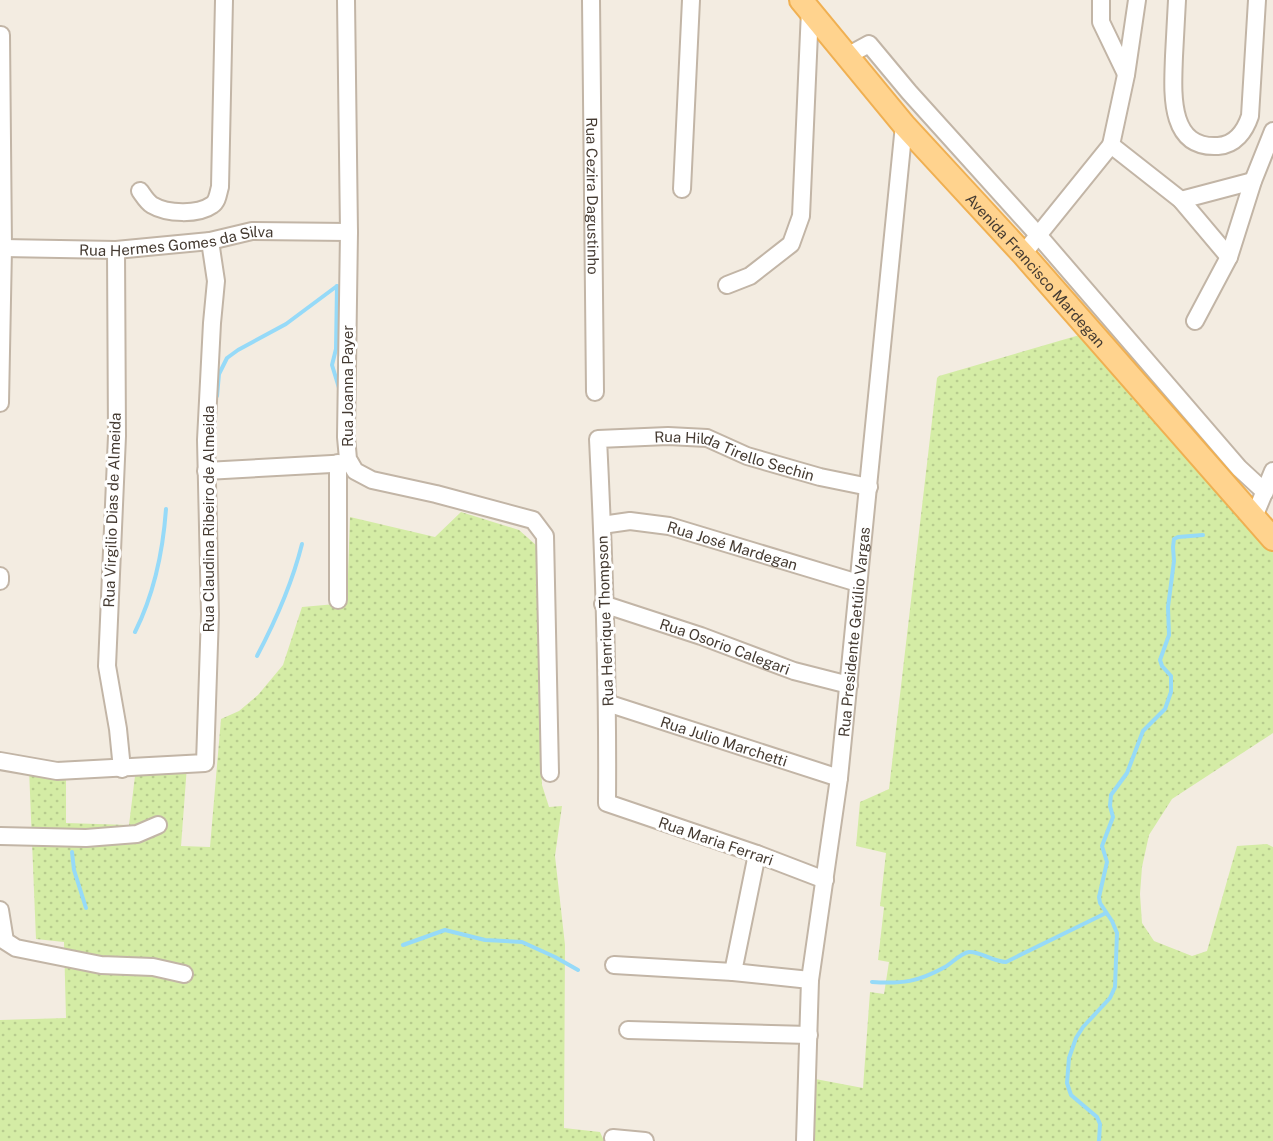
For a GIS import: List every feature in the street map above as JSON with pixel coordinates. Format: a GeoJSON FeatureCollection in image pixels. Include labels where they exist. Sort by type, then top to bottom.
{"type":"FeatureCollection","features":[{"type":"Feature","properties":{"kind":"main road","name":"Avenida Francisco Mardegan"},"geometry":{"type":"LineString","coordinates":[[805,5],[897,117],[1023,254],[1273,539]]}},
{"type":"Feature","properties":{"kind":"street"},"geometry":{"type":"LineString","coordinates":[[140,190],[150,205],[167,211],[190,212],[212,205],[217,200],[220,187],[224,0]]}},
{"type":"Feature","properties":{"kind":"street","name":"Rua Joanna Payer"},"geometry":{"type":"LineString","coordinates":[[346,0],[349,232],[346,437],[348,459],[344,463],[372,480],[436,494],[533,520],[545,536],[550,773]]}},
{"type":"Feature","properties":{"kind":"street","name":"Rua Cezira Dagustinho"},"geometry":{"type":"LineString","coordinates":[[591,0],[595,392]]}},
{"type":"Feature","properties":{"kind":"street"},"geometry":{"type":"LineString","coordinates":[[682,189],[691,0]]}},
{"type":"Feature","properties":{"kind":"street"},"geometry":{"type":"LineString","coordinates":[[1101,0],[1101,22],[1126,75]]}},
{"type":"Feature","properties":{"kind":"street"},"geometry":{"type":"LineString","coordinates":[[1023,254],[1111,144],[1126,75],[1137,0]]}},
{"type":"Feature","properties":{"kind":"street"},"geometry":{"type":"LineString","coordinates":[[1177,0],[1172,98],[1180,127],[1190,139],[1205,146],[1221,146],[1236,139],[1250,116],[1257,0]]}},
{"type":"Feature","properties":{"kind":"street"},"geometry":{"type":"LineString","coordinates":[[727,285],[750,276],[791,244],[801,216],[805,5]]}},
{"type":"Feature","properties":{"kind":"street"},"geometry":{"type":"LineString","coordinates":[[0,403],[3,248],[1,35]]}},
{"type":"Feature","properties":{"kind":"street"},"geometry":{"type":"LineString","coordinates":[[847,56],[869,44],[909,92],[1039,236],[1239,468],[1265,492]]}},
{"type":"Feature","properties":{"kind":"street"},"geometry":{"type":"LineString","coordinates":[[897,117],[909,92]]}},
{"type":"Feature","properties":{"kind":"street","name":"Rua Presidente Getúlio Vargas"},"geometry":{"type":"LineString","coordinates":[[805,1141],[810,980],[839,778],[869,487],[897,117]]}},
{"type":"Feature","properties":{"kind":"street"},"geometry":{"type":"LineString","coordinates":[[1195,321],[1229,256],[1252,181],[1273,130],[1246,126]]}},
{"type":"Feature","properties":{"kind":"street"},"geometry":{"type":"LineString","coordinates":[[1111,144],[1181,200],[1229,256]]}},
{"type":"Feature","properties":{"kind":"street"},"geometry":{"type":"LineString","coordinates":[[1181,200],[1252,181]]}},
{"type":"Feature","properties":{"kind":"street","name":"Rua Hermes Gomes da Silva"},"geometry":{"type":"LineString","coordinates":[[3,248],[116,250],[210,241],[252,231],[349,232]]}},
{"type":"Feature","properties":{"kind":"street","name":"Rua Claudina Ribeiro de Almeida"},"geometry":{"type":"LineString","coordinates":[[122,768],[205,763],[210,614],[206,471],[208,393],[216,281],[210,241]]}},
{"type":"Feature","properties":{"kind":"street","name":"Rua Virgilio Dias de Almeida"},"geometry":{"type":"LineString","coordinates":[[116,250],[117,436],[107,666],[122,768]]}},
{"type":"Feature","properties":{"kind":"street","name":"Rua Hilda Tirello Sechin"},"geometry":{"type":"LineString","coordinates":[[598,439],[668,436],[707,438],[747,456],[820,477],[869,487]]}},
{"type":"Feature","properties":{"kind":"street","name":"Rua Henrique Thompson"},"geometry":{"type":"LineString","coordinates":[[598,439],[604,562],[607,803]]}},
{"type":"Feature","properties":{"kind":"street"},"geometry":{"type":"LineString","coordinates":[[206,471],[344,463],[338,600]]}},
{"type":"Feature","properties":{"kind":"street"},"geometry":{"type":"LineString","coordinates":[[1254,517],[1273,471]]}},
{"type":"Feature","properties":{"kind":"street","name":"Rua José Mardegan"},"geometry":{"type":"LineString","coordinates":[[602,525],[630,521],[669,526],[858,583]]}},
{"type":"Feature","properties":{"kind":"street","name":"Rua Osorio Calegari"},"geometry":{"type":"LineString","coordinates":[[603,604],[701,636],[794,671],[849,685]]}},
{"type":"Feature","properties":{"kind":"street","name":"Rua Julio Marchetti"},"geometry":{"type":"LineString","coordinates":[[607,703],[839,778]]}},
{"type":"Feature","properties":{"kind":"street"},"geometry":{"type":"LineString","coordinates":[[0,761],[57,771],[122,768]]}},
{"type":"Feature","properties":{"kind":"street","name":"Rua Maria Ferrari"},"geometry":{"type":"LineString","coordinates":[[607,803],[757,854],[825,880]]}},
{"type":"Feature","properties":{"kind":"street"},"geometry":{"type":"LineString","coordinates":[[0,836],[86,838],[136,834],[158,825]]}},
{"type":"Feature","properties":{"kind":"street"},"geometry":{"type":"LineString","coordinates":[[733,972],[757,854]]}},
{"type":"Feature","properties":{"kind":"street"},"geometry":{"type":"LineString","coordinates":[[0,910],[5,941],[16,948],[34,954],[101,965],[153,967],[184,974]]}},
{"type":"Feature","properties":{"kind":"street"},"geometry":{"type":"LineString","coordinates":[[614,965],[733,972],[810,980]]}},
{"type":"Feature","properties":{"kind":"street"},"geometry":{"type":"LineString","coordinates":[[628,1030],[809,1035]]}},
{"type":"Feature","properties":{"kind":"street"},"geometry":{"type":"LineString","coordinates":[[613,1138],[645,1141]]}},
{"type":"Feature","properties":{"kind":"green space"},"geometry":{"type":"Polygon","coordinates":[[[1083,334],[1273,552],[1273,733],[1172,799],[1149,835],[1142,867],[1140,894],[1142,923],[1154,941],[1192,956],[1207,951],[1237,846],[1267,844],[1273,847],[1273,1141],[812,1141],[810,1078],[863,1088],[870,992],[884,994],[889,962],[878,960],[884,907],[880,906],[886,853],[856,846],[860,802],[889,789],[937,378],[1083,334]]]}},
{"type":"Feature","properties":{"kind":"green space"},"geometry":{"type":"Polygon","coordinates":[[[461,512],[519,530],[545,553],[538,674],[542,785],[549,807],[562,806],[555,856],[565,945],[564,1128],[600,1132],[604,1141],[0,1141],[0,1020],[66,1018],[64,942],[36,939],[29,769],[66,776],[66,823],[129,825],[135,776],[187,766],[181,846],[210,847],[221,719],[239,711],[258,695],[283,665],[302,607],[347,603],[350,517],[435,537],[461,512]]]}},
{"type":"Feature","properties":{"kind":"waterway"},"geometry":{"type":"LineString","coordinates":[[337,286],[336,349],[332,365],[339,388]]}},
{"type":"Feature","properties":{"kind":"waterway"},"geometry":{"type":"LineString","coordinates":[[217,396],[219,374],[227,358],[286,324],[337,286]]}},
{"type":"Feature","properties":{"kind":"waterway"},"geometry":{"type":"LineString","coordinates":[[135,632],[142,618],[156,572],[163,541],[166,509]]}},
{"type":"Feature","properties":{"kind":"waterway"},"geometry":{"type":"LineString","coordinates":[[1099,1141],[1100,1124],[1097,1117],[1071,1095],[1067,1083],[1069,1058],[1076,1038],[1110,998],[1115,987],[1117,933],[1099,897],[1107,862],[1102,846],[1113,817],[1110,806],[1111,795],[1127,773],[1143,731],[1165,709],[1171,692],[1171,676],[1160,660],[1169,635],[1168,607],[1174,561],[1174,539],[1203,535]]}},
{"type":"Feature","properties":{"kind":"waterway"},"geometry":{"type":"LineString","coordinates":[[257,656],[283,601],[302,544]]}},
{"type":"Feature","properties":{"kind":"waterway"},"geometry":{"type":"LineString","coordinates":[[72,852],[74,870],[86,908]]}},
{"type":"Feature","properties":{"kind":"waterway"},"geometry":{"type":"LineString","coordinates":[[872,982],[892,983],[918,979],[945,967],[969,952],[1006,962],[1106,913]]}},
{"type":"Feature","properties":{"kind":"waterway"},"geometry":{"type":"LineString","coordinates":[[403,945],[445,930],[485,940],[522,942],[578,970]]}}]}
